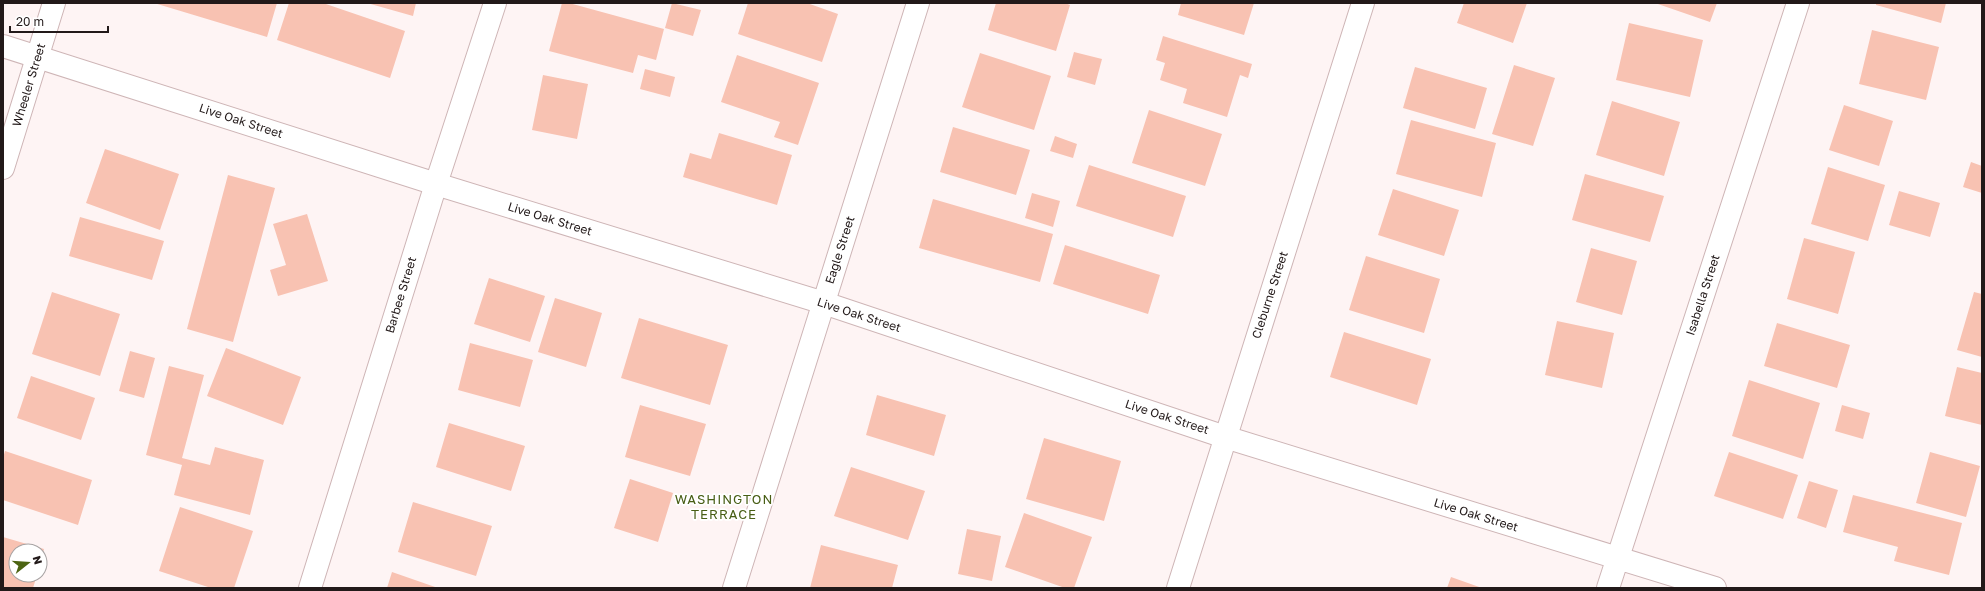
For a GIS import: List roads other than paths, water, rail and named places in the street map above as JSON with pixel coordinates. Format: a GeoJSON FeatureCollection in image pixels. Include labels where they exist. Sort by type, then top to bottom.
{"type":"FeatureCollection","features":[{"type":"Feature","properties":{"kind":"street","name":"Wheeler Street"},"geometry":{"type":"LineString","coordinates":[[3,168],[54,3]]}},
{"type":"Feature","properties":{"kind":"street","name":"Barbee Street"},"geometry":{"type":"LineString","coordinates":[[310,588],[436,184],[495,3]]}},
{"type":"Feature","properties":{"kind":"street","name":"Eagle Street"},"geometry":{"type":"LineString","coordinates":[[734,588],[918,3]]}},
{"type":"Feature","properties":{"kind":"street","name":"Cleburne Street"},"geometry":{"type":"LineString","coordinates":[[1178,588],[1363,3]]}},
{"type":"Feature","properties":{"kind":"street","name":"Isabella Street"},"geometry":{"type":"LineString","coordinates":[[1608,588],[1798,3]]}},
{"type":"Feature","properties":{"kind":"street","name":"Live Oak Street"},"geometry":{"type":"LineString","coordinates":[[3,46],[436,184],[824,303],[1225,437],[1715,588]]}},
{"type":"Feature","properties":{"kind":"district","name":"WASHINGTON TERRACE"},"geometry":{"type":"Point","coordinates":[724,506]}}]}
